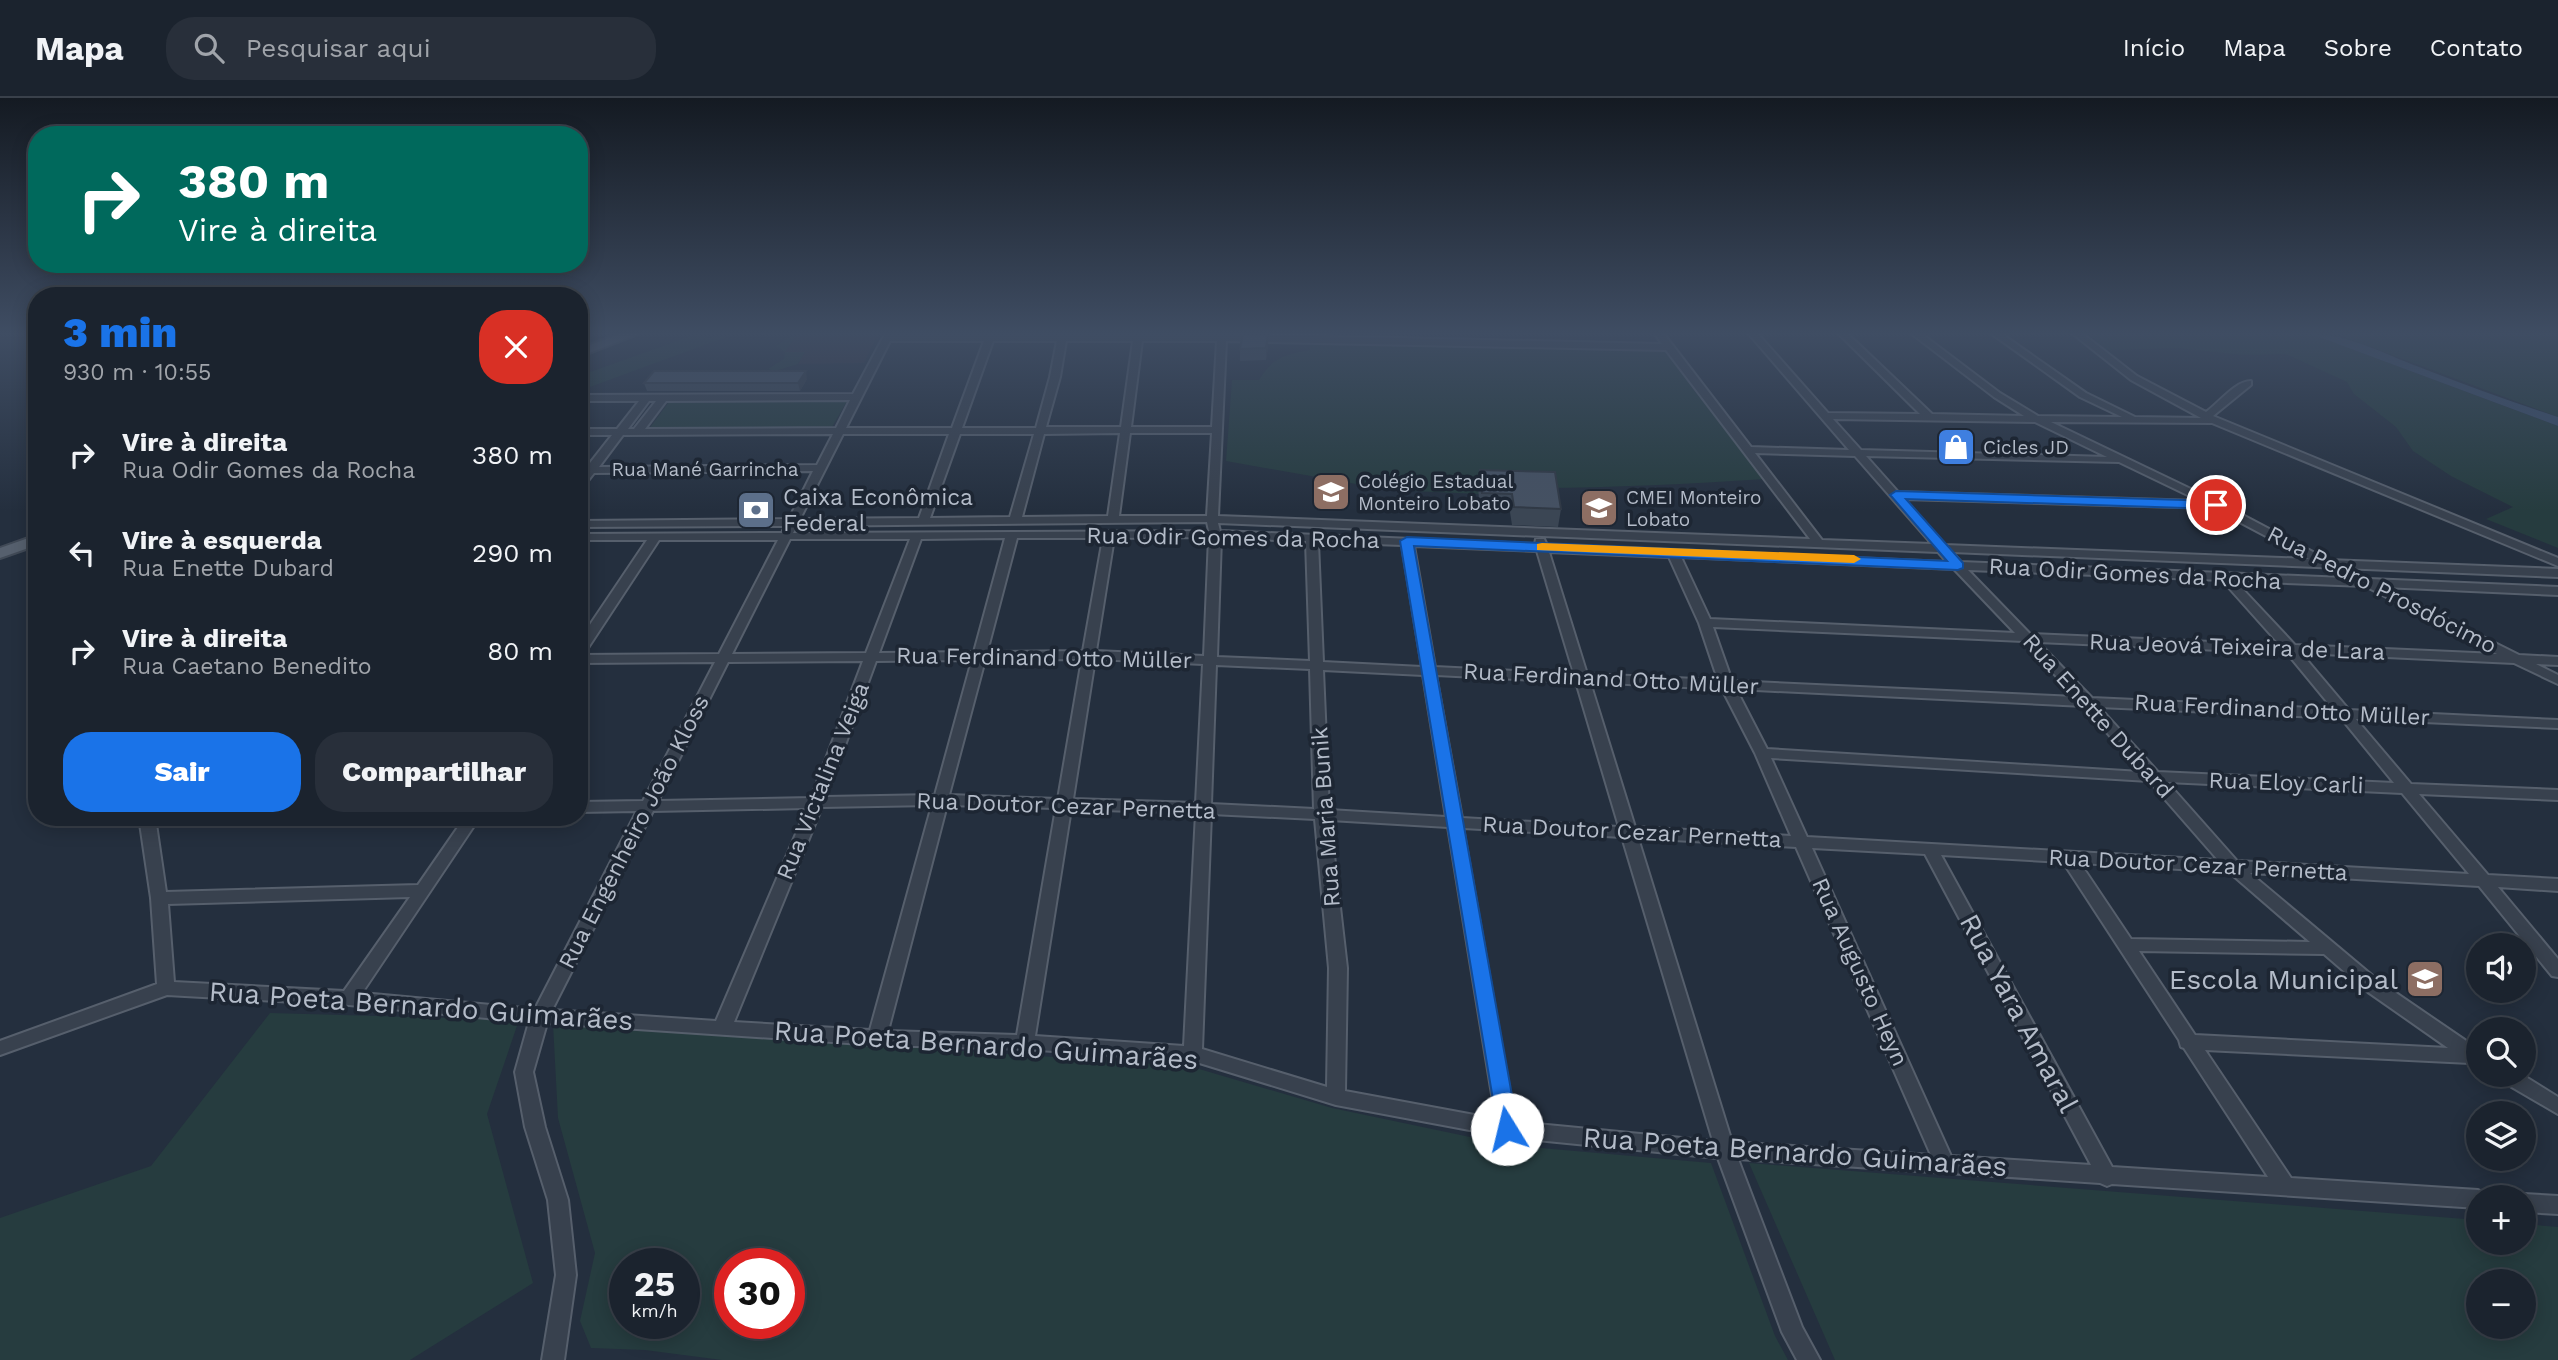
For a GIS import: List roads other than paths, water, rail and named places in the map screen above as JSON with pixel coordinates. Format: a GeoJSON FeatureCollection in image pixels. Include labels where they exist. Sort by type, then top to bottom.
{"type":"FeatureCollection","features":[{"type":"Feature","properties":{"kind":"main road"},"geometry":{"type":"LineString","coordinates":[[0,553],[28,544]]}},
{"type":"Feature","properties":{"kind":"street","name":"Rua Engenheiro João Kloss"},"geometry":{"type":"LineString","coordinates":[[554,1360],[566,1275],[565,1263],[558,1200],[535,1127],[524,1072],[540,1016],[860,393]]}},
{"type":"Feature","properties":{"kind":"street","name":"Rua Victalina Veiga"},"geometry":{"type":"LineString","coordinates":[[723,1026],[816,803],[970,393]]}},
{"type":"Feature","properties":{"kind":"street"},"geometry":{"type":"LineString","coordinates":[[877,1038],[1050,393]]}},
{"type":"Feature","properties":{"kind":"street"},"geometry":{"type":"LineString","coordinates":[[1025,1042],[1111,527],[1131,393]]}},
{"type":"Feature","properties":{"kind":"street"},"geometry":{"type":"LineString","coordinates":[[1193,1054],[1219,393]]}},
{"type":"Feature","properties":{"kind":"street"},"geometry":{"type":"LineString","coordinates":[[1705,393],[1820,545]]}},
{"type":"Feature","properties":{"kind":"street","name":"Rua Enette Dubard"},"geometry":{"type":"LineString","coordinates":[[1807,393],[1943,550],[2086,700],[2232,866],[2374,987],[2466,1051]]}},
{"type":"Feature","properties":{"kind":"street"},"geometry":{"type":"LineString","coordinates":[[1904,393],[1928,416]]}},
{"type":"Feature","properties":{"kind":"street","name":"Rua Pedro Prosdócimo"},"geometry":{"type":"LineString","coordinates":[[1994,393],[2033,417],[2216,505],[2558,680]]}},
{"type":"Feature","properties":{"kind":"street"},"geometry":{"type":"LineString","coordinates":[[2082,393],[2135,419]]}},
{"type":"Feature","properties":{"kind":"street"},"geometry":{"type":"LineString","coordinates":[[2162,393],[2210,419],[2558,562]]}},
{"type":"Feature","properties":{"kind":"street"},"geometry":{"type":"LineString","coordinates":[[1828,416],[2210,419],[2230,393]]}},
{"type":"Feature","properties":{"kind":"street"},"geometry":{"type":"LineString","coordinates":[[588,398],[858,397]]}},
{"type":"Feature","properties":{"kind":"street"},"geometry":{"type":"LineString","coordinates":[[588,474],[646,398]]}},
{"type":"Feature","properties":{"kind":"street"},"geometry":{"type":"LineString","coordinates":[[637,432],[663,398]]}},
{"type":"Feature","properties":{"kind":"street"},"geometry":{"type":"LineString","coordinates":[[588,432],[1217,430]]}},
{"type":"Feature","properties":{"kind":"street"},"geometry":{"type":"LineString","coordinates":[[1750,450],[2121,460]]}},
{"type":"Feature","properties":{"kind":"street","name":"Rua Mané Garrincha"},"geometry":{"type":"LineString","coordinates":[[591,470],[820,468]]}},
{"type":"Feature","properties":{"kind":"street"},"geometry":{"type":"LineString","coordinates":[[1896,495],[2216,505]]}},
{"type":"Feature","properties":{"kind":"street","name":"Rua Odir Gomes da Rocha"},"geometry":{"type":"LineString","coordinates":[[588,524],[789,529],[1014,528],[1111,527],[1212,519],[1539,540],[1673,552],[2226,579],[2558,591]]}},
{"type":"Feature","properties":{"kind":"street","name":"Rua Odir Gomes da Rocha"},"geometry":{"type":"LineString","coordinates":[[1111,527],[1312,538],[1820,545],[2558,573]]}},
{"type":"Feature","properties":{"kind":"street","name":"Rua Odir Gomes da Rocha"},"geometry":{"type":"LineString","coordinates":[[588,537],[789,529]]}},
{"type":"Feature","properties":{"kind":"street"},"geometry":{"type":"LineString","coordinates":[[588,638],[656,536]]}},
{"type":"Feature","properties":{"kind":"street","name":"Rua Maria Bunik"},"geometry":{"type":"LineString","coordinates":[[1312,538],[1322,815],[1338,968],[1336,1097]]}},
{"type":"Feature","properties":{"kind":"street"},"geometry":{"type":"LineString","coordinates":[[1539,540],[1725,1150],[1793,1332],[1809,1360]]}},
{"type":"Feature","properties":{"kind":"street"},"geometry":{"type":"LineString","coordinates":[[1407,541],[1427,670],[1457,822],[1507,1129]]}},
{"type":"Feature","properties":{"kind":"street","name":"Rua Augusto Heyn"},"geometry":{"type":"LineString","coordinates":[[1673,552],[1705,623],[1726,684],[1762,753],[1944,1163]]}},
{"type":"Feature","properties":{"kind":"street"},"geometry":{"type":"LineString","coordinates":[[2226,579],[2290,648],[2558,971]]}},
{"type":"Feature","properties":{"kind":"street","name":"Rua Jeová Teixeira de Lara"},"geometry":{"type":"LineString","coordinates":[[1705,623],[2028,640],[2290,648],[2558,661]]}},
{"type":"Feature","properties":{"kind":"street","name":"Rua Ferdinand Otto Müller"},"geometry":{"type":"LineString","coordinates":[[588,659],[1088,655],[2558,724]]}},
{"type":"Feature","properties":{"kind":"street","name":"Rua Eloy Carli"},"geometry":{"type":"LineString","coordinates":[[1762,753],[2154,777],[2558,795]]}},
{"type":"Feature","properties":{"kind":"street","name":"Rua Doutor Cezar Pernetta"},"geometry":{"type":"LineString","coordinates":[[588,807],[943,800],[1201,808],[2558,885]]}},
{"type":"Feature","properties":{"kind":"street"},"geometry":{"type":"LineString","coordinates":[[149,826],[159,898],[166,988]]}},
{"type":"Feature","properties":{"kind":"street"},"geometry":{"type":"LineString","coordinates":[[349,998],[467,826]]}},
{"type":"Feature","properties":{"kind":"street","name":"Rua Yara Amaral"},"geometry":{"type":"LineString","coordinates":[[1930,849],[2108,1177]]}},
{"type":"Feature","properties":{"kind":"street"},"geometry":{"type":"LineString","coordinates":[[2069,859],[2187,1042],[2284,1184]]}},
{"type":"Feature","properties":{"kind":"street"},"geometry":{"type":"LineString","coordinates":[[159,898],[422,891]]}},
{"type":"Feature","properties":{"kind":"street"},"geometry":{"type":"LineString","coordinates":[[2124,945],[2327,948]]}},
{"type":"Feature","properties":{"kind":"street","name":"Rua Poeta Bernardo Guimarães"},"geometry":{"type":"LineString","coordinates":[[0,1048],[166,988],[349,998],[540,1016],[877,1038],[1025,1042],[1193,1054],[1336,1097],[1507,1129],[1725,1150],[1944,1163],[2108,1177],[2284,1184],[2466,1198]]}},
{"type":"Feature","properties":{"kind":"street"},"geometry":{"type":"LineString","coordinates":[[2187,1042],[2466,1057]]}},
{"type":"Feature","properties":{"kind":"street"},"geometry":{"type":"LineString","coordinates":[[2527,1087],[2558,1106]]}},
{"type":"Feature","properties":{"kind":"street"},"geometry":{"type":"LineString","coordinates":[[2536,1204],[2558,1205]]}},
{"type":"Feature","properties":{"kind":"water"},"geometry":{"type":"Polygon","coordinates":[[[2469,393],[2488,393],[2558,417],[2558,426],[2469,393]]]}},
{"type":"Feature","properties":{"kind":"place","name":"Cicles JD"},"geometry":{"type":"Point","coordinates":[1956,447]}},
{"type":"Feature","properties":{"kind":"place","name":"Colégio Estadual Monteiro Lobato"},"geometry":{"type":"Point","coordinates":[1331,492]}},
{"type":"Feature","properties":{"kind":"place","name":"CMEI Monteiro Lobato"},"geometry":{"type":"Point","coordinates":[1599,508]}},
{"type":"Feature","properties":{"kind":"place","name":"Caixa Econômica Federal"},"geometry":{"type":"Point","coordinates":[756,510]}},
{"type":"Feature","properties":{"kind":"place","name":"Escola Municipal"},"geometry":{"type":"Point","coordinates":[2425,979]}}]}
